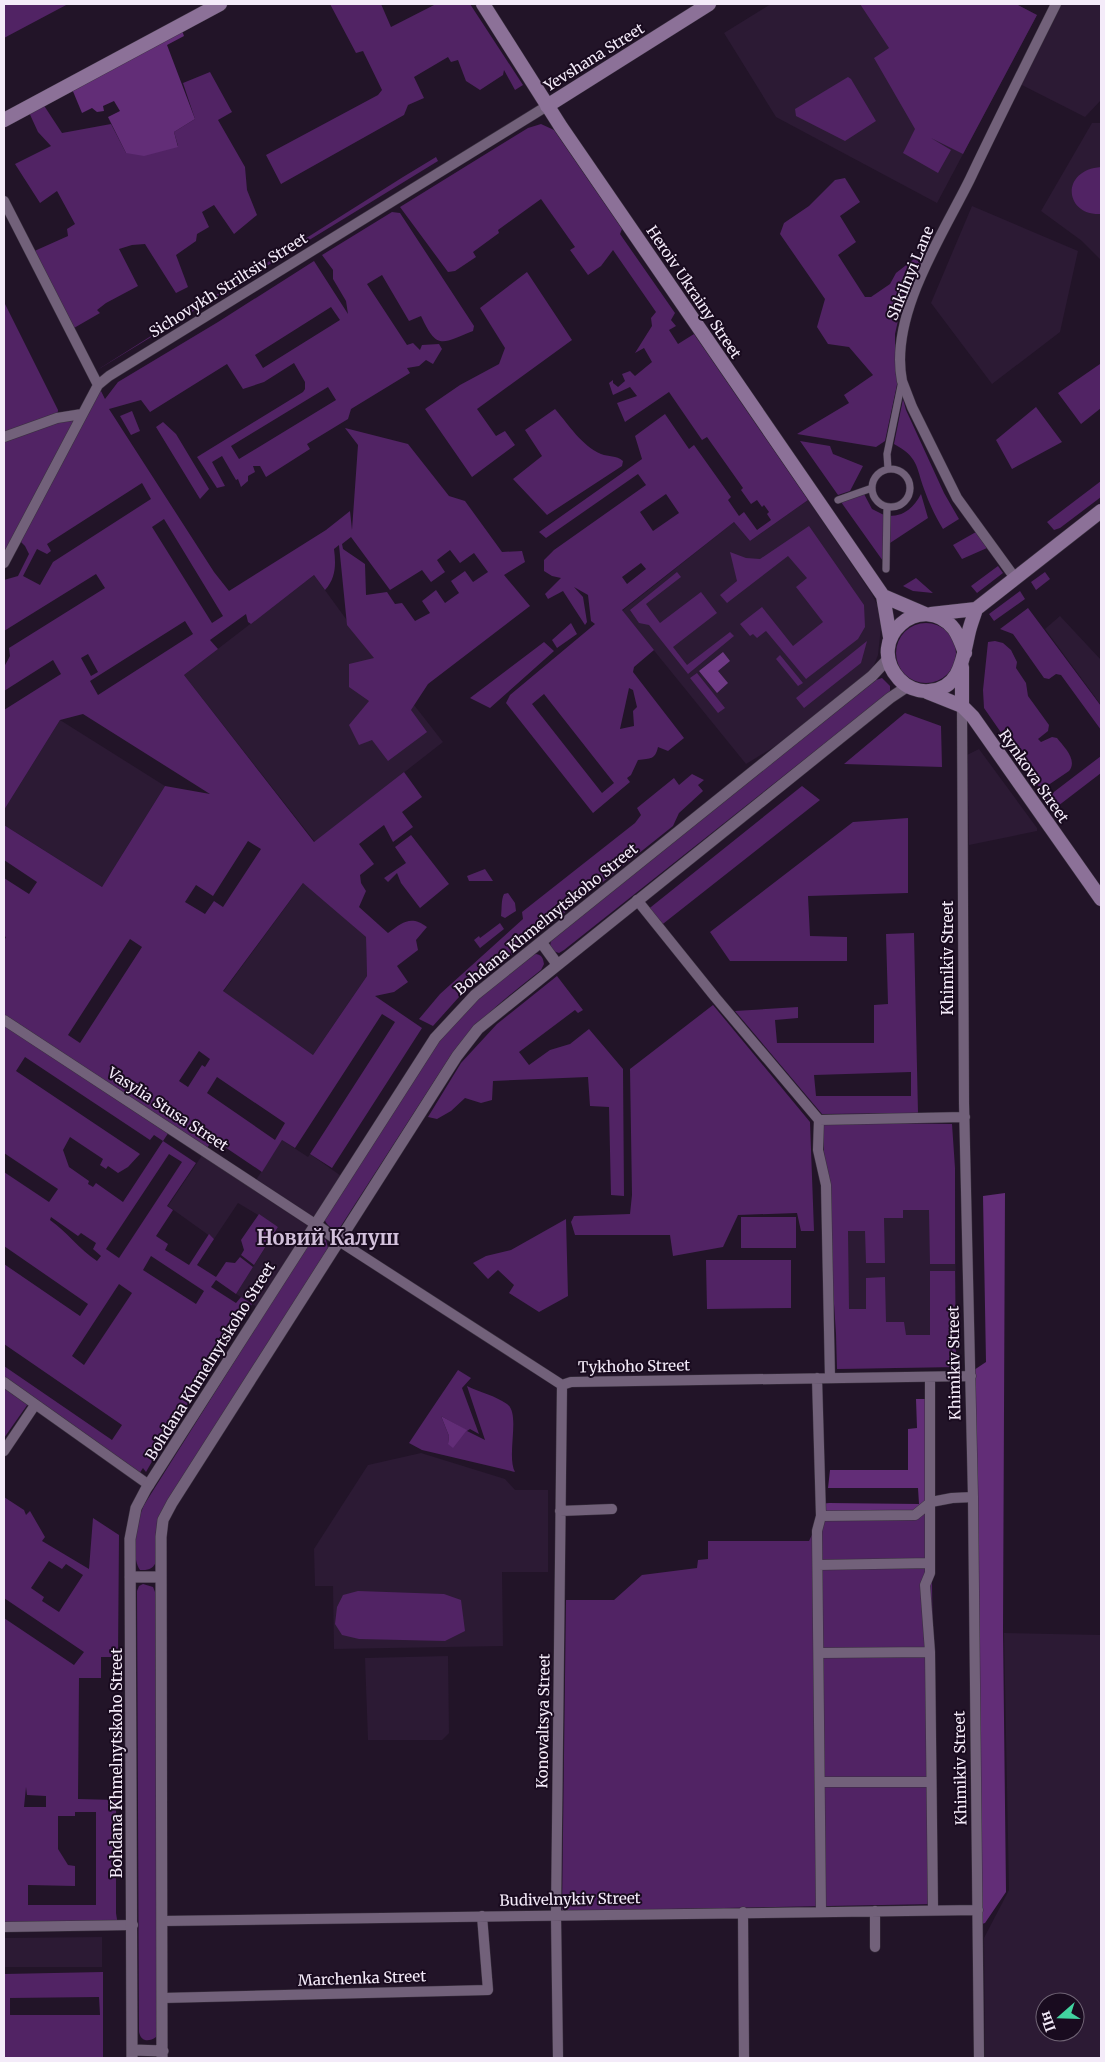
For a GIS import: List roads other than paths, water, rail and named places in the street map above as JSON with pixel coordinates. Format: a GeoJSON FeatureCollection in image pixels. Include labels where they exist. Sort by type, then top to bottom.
{"type":"FeatureCollection","features":[{"type":"Feature","properties":{"kind":"main road"},"geometry":{"type":"LineString","coordinates":[[4,120],[220,4]]}},
{"type":"Feature","properties":{"kind":"main road","name":"Heroiv Ukrainy Street"},"geometry":{"type":"LineString","coordinates":[[482,4],[547,106],[883,596],[890,637]]}},
{"type":"Feature","properties":{"kind":"main road","name":"Yevshana Street"},"geometry":{"type":"LineString","coordinates":[[547,106],[709,4]]}},
{"type":"Feature","properties":{"kind":"main road"},"geometry":{"type":"LineString","coordinates":[[883,596],[928,614],[943,620],[953,627],[958,635],[963,660],[962,706],[908,686],[899,679],[888,659],[890,637],[899,625],[914,616],[928,614],[976,609],[1101,512]]}},
{"type":"Feature","properties":{"kind":"main road"},"geometry":{"type":"LineString","coordinates":[[927,692],[937,690],[956,677],[963,660],[976,609]]}},
{"type":"Feature","properties":{"kind":"main road","name":"Rynkova Street"},"geometry":{"type":"LineString","coordinates":[[962,706],[973,718],[1101,899]]}},
{"type":"Feature","properties":{"kind":"street","name":"Shkilnyi Lane"},"geometry":{"type":"LineString","coordinates":[[1015,578],[957,498],[916,416],[902,381],[900,342],[907,313],[932,251],[1056,4]]}},
{"type":"Feature","properties":{"kind":"street","name":"Sichovykh Striltsiv Street"},"geometry":{"type":"LineString","coordinates":[[4,563],[98,385],[301,257],[547,106]]}},
{"type":"Feature","properties":{"kind":"street"},"geometry":{"type":"LineString","coordinates":[[4,202],[98,385]]}},
{"type":"Feature","properties":{"kind":"street"},"geometry":{"type":"LineString","coordinates":[[888,469],[887,454],[902,381]]}},
{"type":"Feature","properties":{"kind":"street"},"geometry":{"type":"LineString","coordinates":[[4,437],[57,418],[82,414]]}},
{"type":"Feature","properties":{"kind":"street"},"geometry":{"type":"LineString","coordinates":[[888,469],[900,471],[905,475],[910,491],[902,504],[887,507],[875,498],[872,488],[878,474],[888,469]]}},
{"type":"Feature","properties":{"kind":"street"},"geometry":{"type":"LineString","coordinates":[[838,500],[872,488]]}},
{"type":"Feature","properties":{"kind":"street"},"geometry":{"type":"LineString","coordinates":[[886,569],[887,507]]}},
{"type":"Feature","properties":{"kind":"street","name":"Bohdana Khmelnytskoho Street"},"geometry":{"type":"LineString","coordinates":[[132,2054],[133,1925],[130,1539],[136,1508],[437,1035],[475,995],[872,676],[888,659]]}},
{"type":"Feature","properties":{"kind":"street"},"geometry":{"type":"LineString","coordinates":[[132,2054],[162,2055],[161,1537],[164,1520],[172,1503],[457,1056],[478,1029],[890,698],[908,686]]}},
{"type":"Feature","properties":{"kind":"street","name":"Khimikiv Street"},"geometry":{"type":"LineString","coordinates":[[962,706],[964,1117],[973,1497],[979,2058]]}},
{"type":"Feature","properties":{"kind":"street"},"geometry":{"type":"LineString","coordinates":[[637,900],[715,998],[819,1120],[818,1150],[826,1185],[830,1378]]}},
{"type":"Feature","properties":{"kind":"street"},"geometry":{"type":"LineString","coordinates":[[541,942],[558,964]]}},
{"type":"Feature","properties":{"kind":"street","name":"Vasylia Stusa Street"},"geometry":{"type":"LineString","coordinates":[[4,1020],[315,1224]]}},
{"type":"Feature","properties":{"kind":"street"},"geometry":{"type":"LineString","coordinates":[[819,1120],[964,1117]]}},
{"type":"Feature","properties":{"kind":"street"},"geometry":{"type":"LineString","coordinates":[[315,1224],[339,1241]]}},
{"type":"Feature","properties":{"kind":"street","name":"Tykhoho Street"},"geometry":{"type":"LineString","coordinates":[[339,1241],[562,1385],[571,1382],[971,1376]]}},
{"type":"Feature","properties":{"kind":"street"},"geometry":{"type":"LineString","coordinates":[[930,1377],[930,1573],[925,1585],[930,1652],[933,1910]]}},
{"type":"Feature","properties":{"kind":"street"},"geometry":{"type":"LineString","coordinates":[[817,1378],[821,1516],[818,1531],[821,1911]]}},
{"type":"Feature","properties":{"kind":"street"},"geometry":{"type":"LineString","coordinates":[[4,1382],[149,1485]]}},
{"type":"Feature","properties":{"kind":"street","name":"Konovaltsya Street"},"geometry":{"type":"LineString","coordinates":[[558,2058],[556,1914],[562,1385]]}},
{"type":"Feature","properties":{"kind":"street"},"geometry":{"type":"LineString","coordinates":[[4,1451],[35,1405]]}},
{"type":"Feature","properties":{"kind":"street"},"geometry":{"type":"LineString","coordinates":[[821,1516],[915,1515],[931,1502],[973,1497]]}},
{"type":"Feature","properties":{"kind":"street"},"geometry":{"type":"LineString","coordinates":[[560,1510],[612,1509]]}},
{"type":"Feature","properties":{"kind":"street"},"geometry":{"type":"LineString","coordinates":[[818,1565],[930,1563]]}},
{"type":"Feature","properties":{"kind":"street"},"geometry":{"type":"LineString","coordinates":[[130,1577],[161,1577]]}},
{"type":"Feature","properties":{"kind":"street"},"geometry":{"type":"LineString","coordinates":[[819,1653],[930,1652]]}},
{"type":"Feature","properties":{"kind":"street"},"geometry":{"type":"LineString","coordinates":[[820,1782],[931,1782]]}},
{"type":"Feature","properties":{"kind":"street","name":"Budivelnykiv Street"},"geometry":{"type":"LineString","coordinates":[[162,1921],[556,1914],[978,1910]]}},
{"type":"Feature","properties":{"kind":"street"},"geometry":{"type":"LineString","coordinates":[[875,1911],[875,1947]]}},
{"type":"Feature","properties":{"kind":"street"},"geometry":{"type":"LineString","coordinates":[[743,1912],[744,2058]]}},
{"type":"Feature","properties":{"kind":"street","name":"Marchenka Street"},"geometry":{"type":"LineString","coordinates":[[162,1998],[488,1990],[482,1916]]}},
{"type":"Feature","properties":{"kind":"street"},"geometry":{"type":"LineString","coordinates":[[4,1927],[133,1925]]}},
{"type":"Feature","properties":{"kind":"district","name":"Новий Калуш"},"geometry":{"type":"Point","coordinates":[328,1237]}}]}
